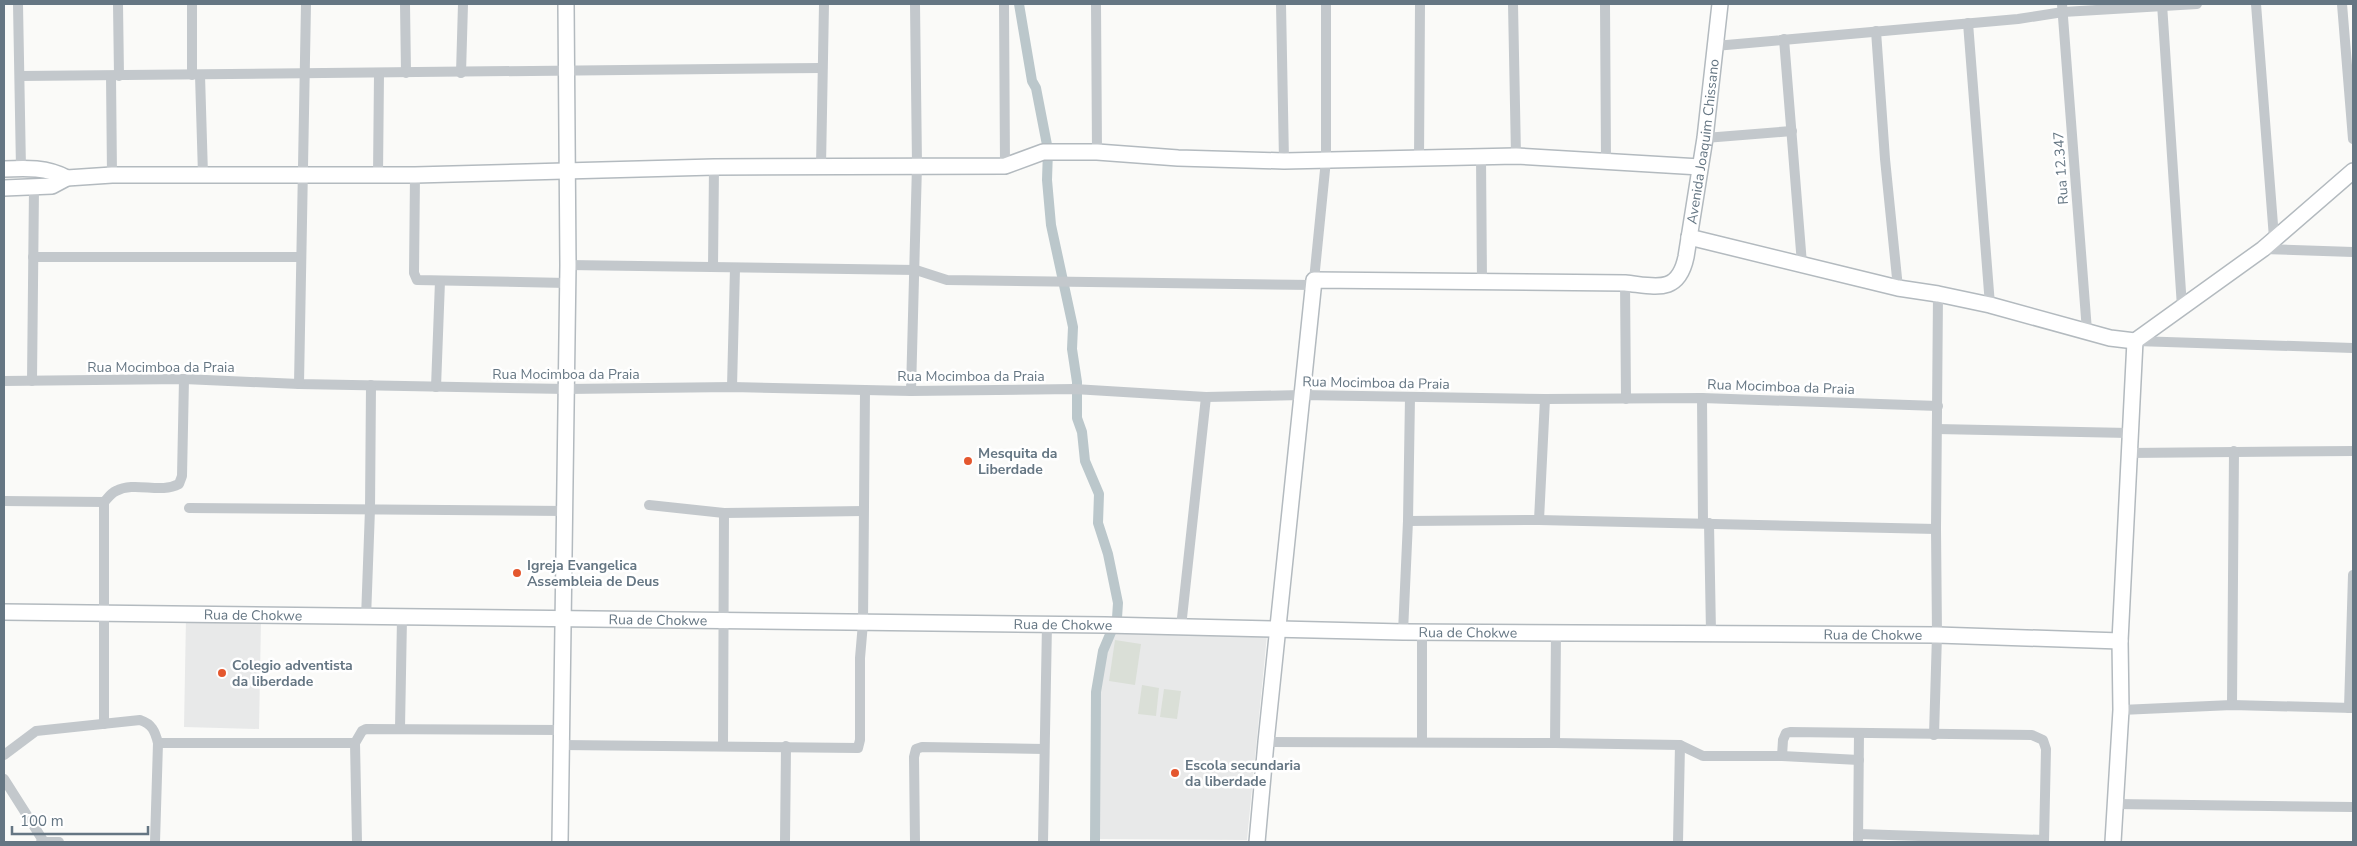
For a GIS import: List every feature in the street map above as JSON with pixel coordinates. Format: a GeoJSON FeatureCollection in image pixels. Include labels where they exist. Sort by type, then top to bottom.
{"type":"FeatureCollection","features":[{"type":"Feature","properties":{"kind":"street"},"geometry":{"type":"LineString","coordinates":[[18,4],[21,169]]}},
{"type":"Feature","properties":{"kind":"street"},"geometry":{"type":"LineString","coordinates":[[112,175],[118,4]]}},
{"type":"Feature","properties":{"kind":"street"},"geometry":{"type":"LineString","coordinates":[[192,4],[203,175]]}},
{"type":"Feature","properties":{"kind":"street"},"geometry":{"type":"LineString","coordinates":[[299,384],[306,4]]}},
{"type":"Feature","properties":{"kind":"street"},"geometry":{"type":"LineString","coordinates":[[405,4],[406,73]]}},
{"type":"Feature","properties":{"kind":"street"},"geometry":{"type":"LineString","coordinates":[[462,73],[463,4]]}},
{"type":"Feature","properties":{"kind":"street"},"geometry":{"type":"LineString","coordinates":[[560,842],[569,171],[566,4]]}},
{"type":"Feature","properties":{"kind":"street"},"geometry":{"type":"LineString","coordinates":[[821,166],[821,68],[824,4]]}},
{"type":"Feature","properties":{"kind":"street"},"geometry":{"type":"LineString","coordinates":[[911,391],[916,270],[915,4]]}},
{"type":"Feature","properties":{"kind":"street"},"geometry":{"type":"LineString","coordinates":[[1004,4],[1005,166]]}},
{"type":"Feature","properties":{"kind":"street"},"geometry":{"type":"LineString","coordinates":[[1096,4],[1097,152]]}},
{"type":"Feature","properties":{"kind":"street"},"geometry":{"type":"LineString","coordinates":[[1281,4],[1284,162]]}},
{"type":"Feature","properties":{"kind":"street"},"geometry":{"type":"LineString","coordinates":[[1257,842],[1326,160],[1326,4]]}},
{"type":"Feature","properties":{"kind":"street"},"geometry":{"type":"LineString","coordinates":[[1419,160],[1420,4]]}},
{"type":"Feature","properties":{"kind":"street"},"geometry":{"type":"LineString","coordinates":[[1513,4],[1516,156]]}},
{"type":"Feature","properties":{"kind":"street"},"geometry":{"type":"LineString","coordinates":[[1605,4],[1606,162]]}},
{"type":"Feature","properties":{"kind":"street","name":"Avenida Joaquim Chissano"},"geometry":{"type":"LineString","coordinates":[[1625,283],[1668,285],[1679,278],[1683,271],[1705,138],[1720,4]]}},
{"type":"Feature","properties":{"kind":"street"},"geometry":{"type":"LineString","coordinates":[[1715,46],[1968,23],[2063,8],[2197,4]]}},
{"type":"Feature","properties":{"kind":"street"},"geometry":{"type":"LineString","coordinates":[[2256,4],[2274,238]]}},
{"type":"Feature","properties":{"kind":"street"},"geometry":{"type":"LineString","coordinates":[[2342,4],[2353,139]]}},
{"type":"Feature","properties":{"kind":"street"},"geometry":{"type":"LineString","coordinates":[[2162,5],[2182,307]]}},
{"type":"Feature","properties":{"kind":"street","name":"Rua 12.347"},"geometry":{"type":"LineString","coordinates":[[2063,8],[2088,331]]}},
{"type":"Feature","properties":{"kind":"street"},"geometry":{"type":"LineString","coordinates":[[1968,23],[1990,305]]}},
{"type":"Feature","properties":{"kind":"street"},"geometry":{"type":"LineString","coordinates":[[1876,31],[1898,288]]}},
{"type":"Feature","properties":{"kind":"street"},"geometry":{"type":"LineString","coordinates":[[1784,39],[1802,264]]}},
{"type":"Feature","properties":{"kind":"street"},"geometry":{"type":"LineString","coordinates":[[20,76],[378,74],[821,68]]}},
{"type":"Feature","properties":{"kind":"street"},"geometry":{"type":"LineString","coordinates":[[378,74],[378,175]]}},
{"type":"Feature","properties":{"kind":"street"},"geometry":{"type":"LineString","coordinates":[[1705,138],[1792,131]]}},
{"type":"Feature","properties":{"kind":"street"},"geometry":{"type":"LineString","coordinates":[[4,169],[45,170],[67,178],[112,175],[415,175],[714,167],[1005,166],[1049,152],[1097,152],[1178,158],[1284,162],[1516,156],[1700,167]]}},
{"type":"Feature","properties":{"kind":"street"},"geometry":{"type":"LineString","coordinates":[[1481,157],[1482,282]]}},
{"type":"Feature","properties":{"kind":"street"},"geometry":{"type":"LineString","coordinates":[[714,167],[714,267]]}},
{"type":"Feature","properties":{"kind":"street"},"geometry":{"type":"LineString","coordinates":[[2135,341],[2263,249],[2353,171]]}},
{"type":"Feature","properties":{"kind":"street"},"geometry":{"type":"LineString","coordinates":[[415,175],[415,277],[421,281],[567,283]]}},
{"type":"Feature","properties":{"kind":"street"},"geometry":{"type":"LineString","coordinates":[[4,188],[52,186],[67,178]]}},
{"type":"Feature","properties":{"kind":"street"},"geometry":{"type":"LineString","coordinates":[[32,381],[34,188]]}},
{"type":"Feature","properties":{"kind":"street"},"geometry":{"type":"LineString","coordinates":[[1689,237],[1898,288],[1990,305],[2110,338],[2135,341],[2353,348]]}},
{"type":"Feature","properties":{"kind":"street"},"geometry":{"type":"LineString","coordinates":[[2263,249],[2353,252]]}},
{"type":"Feature","properties":{"kind":"street"},"geometry":{"type":"LineString","coordinates":[[33,257],[301,257]]}},
{"type":"Feature","properties":{"kind":"street"},"geometry":{"type":"LineString","coordinates":[[568,265],[916,270],[948,280],[1064,280],[1099,283],[1625,283],[1626,399]]}},
{"type":"Feature","properties":{"kind":"street"},"geometry":{"type":"LineString","coordinates":[[732,387],[736,268]]}},
{"type":"Feature","properties":{"kind":"street"},"geometry":{"type":"LineString","coordinates":[[436,387],[440,281]]}},
{"type":"Feature","properties":{"kind":"street"},"geometry":{"type":"LineString","coordinates":[[1934,735],[1938,635],[1936,529],[1938,294]]}},
{"type":"Feature","properties":{"kind":"street"},"geometry":{"type":"LineString","coordinates":[[2113,842],[2121,710],[2120,641],[2135,341]]}},
{"type":"Feature","properties":{"kind":"street"},"geometry":{"type":"LineString","coordinates":[[4,501],[104,502],[116,491],[131,488],[172,488],[179,484],[182,476],[184,379]]}},
{"type":"Feature","properties":{"kind":"street","name":"Rua Mocimboa da Praia"},"geometry":{"type":"LineString","coordinates":[[4,381],[184,379],[299,384],[567,389],[732,387],[911,391],[1076,389],[1206,397],[1302,395],[1410,398],[1702,398],[1938,406]]}},
{"type":"Feature","properties":{"kind":"street"},"geometry":{"type":"LineString","coordinates":[[366,618],[370,509],[370,385]]}},
{"type":"Feature","properties":{"kind":"street"},"geometry":{"type":"LineString","coordinates":[[357,842],[355,743],[366,729],[400,728],[562,738],[723,745],[858,748],[861,730],[860,658],[863,623],[865,390]]}},
{"type":"Feature","properties":{"kind":"street"},"geometry":{"type":"LineString","coordinates":[[1181,627],[1206,397]]}},
{"type":"Feature","properties":{"kind":"street"},"geometry":{"type":"LineString","coordinates":[[1403,632],[1408,521],[1410,398]]}},
{"type":"Feature","properties":{"kind":"street"},"geometry":{"type":"LineString","coordinates":[[1702,398],[1711,633]]}},
{"type":"Feature","properties":{"kind":"street"},"geometry":{"type":"LineString","coordinates":[[1539,520],[1545,399]]}},
{"type":"Feature","properties":{"kind":"street"},"geometry":{"type":"LineString","coordinates":[[1937,429],[2129,433]]}},
{"type":"Feature","properties":{"kind":"street"},"geometry":{"type":"LineString","coordinates":[[2232,705],[2234,451]]}},
{"type":"Feature","properties":{"kind":"street"},"geometry":{"type":"LineString","coordinates":[[2128,453],[2353,451]]}},
{"type":"Feature","properties":{"kind":"street"},"geometry":{"type":"LineString","coordinates":[[104,502],[104,724]]}},
{"type":"Feature","properties":{"kind":"street"},"geometry":{"type":"LineString","coordinates":[[649,506],[724,513],[863,511]]}},
{"type":"Feature","properties":{"kind":"street"},"geometry":{"type":"LineString","coordinates":[[189,508],[564,511]]}},
{"type":"Feature","properties":{"kind":"street"},"geometry":{"type":"LineString","coordinates":[[723,745],[724,513]]}},
{"type":"Feature","properties":{"kind":"street"},"geometry":{"type":"LineString","coordinates":[[1408,521],[1539,520],[1936,529]]}},
{"type":"Feature","properties":{"kind":"street"},"geometry":{"type":"LineString","coordinates":[[2121,710],[2232,705],[2351,708],[2353,575]]}},
{"type":"Feature","properties":{"kind":"street","name":"Rua de Chokwe"},"geometry":{"type":"LineString","coordinates":[[4,612],[366,618],[562,618],[723,622],[1047,624],[1403,632],[1938,635],[2120,641]]}},
{"type":"Feature","properties":{"kind":"street"},"geometry":{"type":"LineString","coordinates":[[400,728],[402,618]]}},
{"type":"Feature","properties":{"kind":"street"},"geometry":{"type":"LineString","coordinates":[[1043,842],[1047,624]]}},
{"type":"Feature","properties":{"kind":"street"},"geometry":{"type":"LineString","coordinates":[[1422,632],[1422,742]]}},
{"type":"Feature","properties":{"kind":"street"},"geometry":{"type":"LineString","coordinates":[[1555,743],[1556,633]]}},
{"type":"Feature","properties":{"kind":"street"},"geometry":{"type":"LineString","coordinates":[[4,755],[36,731],[140,720],[148,722],[155,730],[158,743],[155,842]]}},
{"type":"Feature","properties":{"kind":"street"},"geometry":{"type":"LineString","coordinates":[[1782,756],[1783,740],[1786,733],[1790,732],[2032,735],[2043,740],[2046,749],[2044,841],[1858,838],[1859,733]]}},
{"type":"Feature","properties":{"kind":"street"},"geometry":{"type":"LineString","coordinates":[[1266,742],[1680,745],[1703,756],[1782,756],[1859,760]]}},
{"type":"Feature","properties":{"kind":"street"},"geometry":{"type":"LineString","coordinates":[[158,743],[355,743]]}},
{"type":"Feature","properties":{"kind":"street"},"geometry":{"type":"LineString","coordinates":[[1678,842],[1680,745]]}},
{"type":"Feature","properties":{"kind":"street"},"geometry":{"type":"LineString","coordinates":[[785,842],[786,746]]}},
{"type":"Feature","properties":{"kind":"street"},"geometry":{"type":"LineString","coordinates":[[914,842],[914,757],[916,750],[922,747],[1044,749]]}},
{"type":"Feature","properties":{"kind":"street"},"geometry":{"type":"LineString","coordinates":[[4,779],[43,842],[59,842]]}},
{"type":"Feature","properties":{"kind":"street"},"geometry":{"type":"LineString","coordinates":[[2115,804],[2353,807]]}},
{"type":"Feature","properties":{"kind":"shaded area","name":"Colegio adventista da liberdade"},"geometry":{"type":"Polygon","coordinates":[[[186,617],[261,620],[259,729],[184,727],[186,617]]]}},
{"type":"Feature","properties":{"kind":"shaded area","name":"Escola secundaria da liberdade"},"geometry":{"type":"Polygon","coordinates":[[[1114,632],[1267,635],[1247,840],[1095,839],[1097,707],[1104,656],[1114,632]]]}},
{"type":"Feature","properties":{"kind":"shaded area"},"geometry":{"type":"Polygon","coordinates":[[[1115,640],[1141,644],[1135,685],[1109,681],[1115,640]]]}},
{"type":"Feature","properties":{"kind":"shaded area"},"geometry":{"type":"Polygon","coordinates":[[[1142,685],[1159,688],[1156,716],[1138,714],[1142,685]]]}},
{"type":"Feature","properties":{"kind":"shaded area"},"geometry":{"type":"Polygon","coordinates":[[[1164,689],[1181,691],[1177,719],[1160,717],[1164,689]]]}},
{"type":"Feature","properties":{"kind":"waterway"},"geometry":{"type":"LineString","coordinates":[[1019,4],[1032,81],[1036,88],[1048,150],[1047,180],[1051,225],[1073,327],[1072,349],[1077,382],[1077,418],[1082,432],[1085,461],[1099,494],[1098,523],[1108,554],[1118,603],[1117,618],[1103,651],[1096,692],[1095,842]]}},
{"type":"Feature","properties":{"kind":"place","name":"Mesquita da Liberdade"},"geometry":{"type":"Point","coordinates":[968,461]}},
{"type":"Feature","properties":{"kind":"place","name":"Igreja Evangelica Assembleia de Deus"},"geometry":{"type":"Point","coordinates":[517,573]}},
{"type":"Feature","properties":{"kind":"place","name":"Colegio adventista da liberdade"},"geometry":{"type":"Point","coordinates":[222,673]}},
{"type":"Feature","properties":{"kind":"place","name":"Escola secundaria da liberdade"},"geometry":{"type":"Point","coordinates":[1175,773]}}]}
